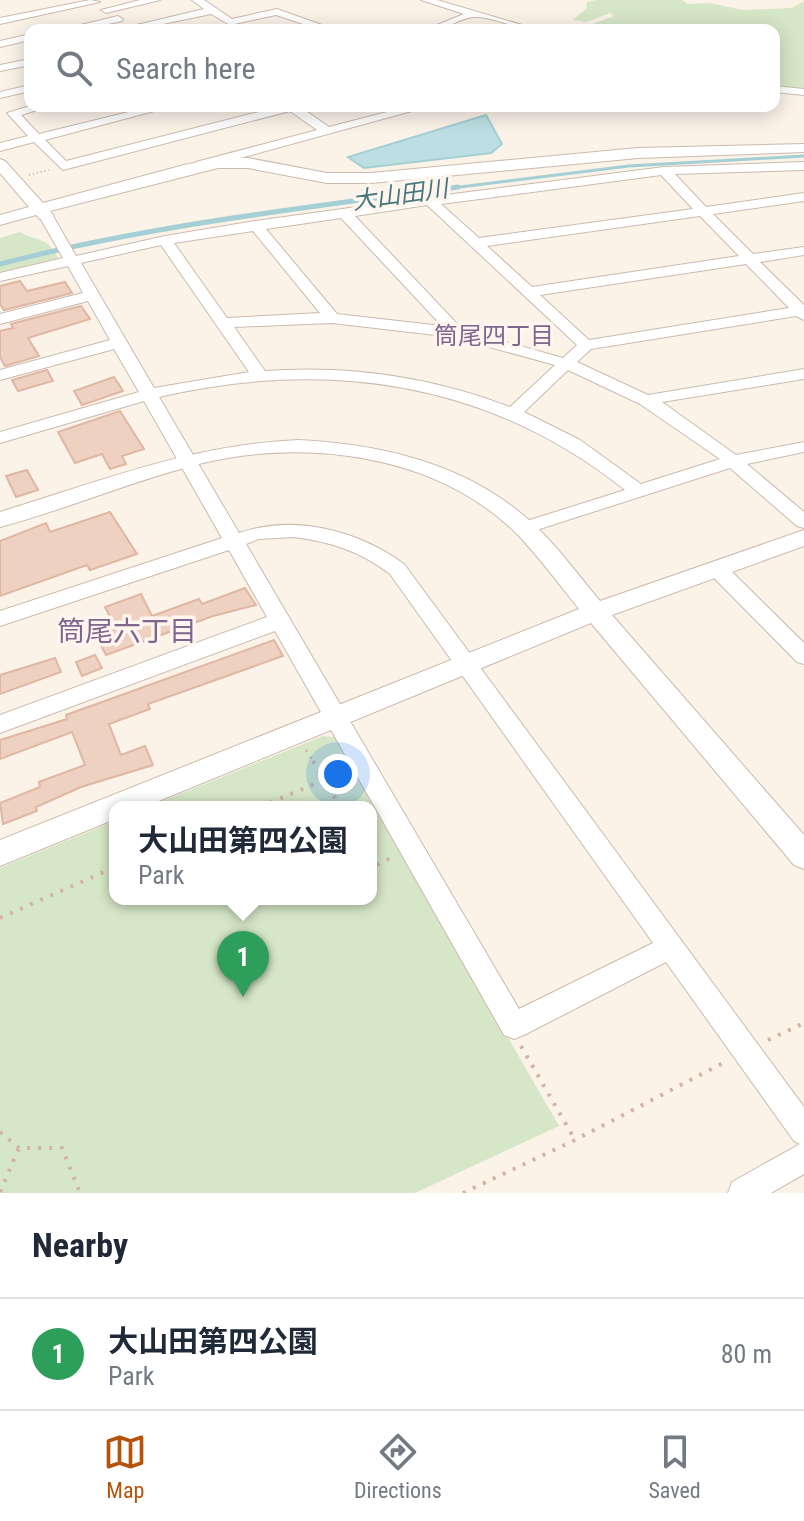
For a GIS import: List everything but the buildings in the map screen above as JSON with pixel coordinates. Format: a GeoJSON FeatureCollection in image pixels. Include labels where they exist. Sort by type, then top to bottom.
{"type":"FeatureCollection","features":[{"type":"Feature","properties":{"kind":"street"},"geometry":{"type":"LineString","coordinates":[[106,10],[155,0]]}},
{"type":"Feature","properties":{"kind":"street"},"geometry":{"type":"LineString","coordinates":[[197,0],[230,22],[277,12],[313,24]]}},
{"type":"Feature","properties":{"kind":"street"},"geometry":{"type":"LineString","coordinates":[[426,0],[513,24]]}},
{"type":"Feature","properties":{"kind":"street"},"geometry":{"type":"LineString","coordinates":[[0,21],[94,1],[124,24]]}},
{"type":"Feature","properties":{"kind":"street"},"geometry":{"type":"LineString","coordinates":[[153,24],[213,10]]}},
{"type":"Feature","properties":{"kind":"street"},"geometry":{"type":"LineString","coordinates":[[448,24],[475,13]]}},
{"type":"Feature","properties":{"kind":"street"},"geometry":{"type":"LineString","coordinates":[[94,24],[118,19]]}},
{"type":"Feature","properties":{"kind":"street"},"geometry":{"type":"LineString","coordinates":[[0,44],[24,38]]}},
{"type":"Feature","properties":{"kind":"street"},"geometry":{"type":"LineString","coordinates":[[0,68],[24,63]]}},
{"type":"Feature","properties":{"kind":"street"},"geometry":{"type":"LineString","coordinates":[[0,95],[24,89]]}},
{"type":"Feature","properties":{"kind":"street"},"geometry":{"type":"LineString","coordinates":[[780,90],[804,92]]}},
{"type":"Feature","properties":{"kind":"street"},"geometry":{"type":"LineString","coordinates":[[24,111],[13,113],[63,166],[269,112]]}},
{"type":"Feature","properties":{"kind":"street"},"geometry":{"type":"LineString","coordinates":[[0,147],[142,112]]}},
{"type":"Feature","properties":{"kind":"street"},"geometry":{"type":"LineString","coordinates":[[300,112],[327,132]]}},
{"type":"Feature","properties":{"kind":"street"},"geometry":{"type":"LineString","coordinates":[[0,229],[43,212],[189,168],[402,112]]}},
{"type":"Feature","properties":{"kind":"street"},"geometry":{"type":"LineString","coordinates":[[259,164],[258,156],[271,146]]}},
{"type":"Feature","properties":{"kind":"street"},"geometry":{"type":"LineString","coordinates":[[189,168],[224,163],[259,164],[327,178],[371,178],[638,153],[804,148]]}},
{"type":"Feature","properties":{"kind":"street"},"geometry":{"type":"LineString","coordinates":[[0,164],[43,212],[514,1026],[670,947]]}},
{"type":"Feature","properties":{"kind":"street"},"geometry":{"type":"LineString","coordinates":[[0,220],[215,170],[259,164]]}},
{"type":"Feature","properties":{"kind":"street"},"geometry":{"type":"LineString","coordinates":[[0,277],[69,259],[255,225],[664,171],[804,166]]}},
{"type":"Feature","properties":{"kind":"street"},"geometry":{"type":"LineString","coordinates":[[664,171],[803,312]]}},
{"type":"Feature","properties":{"kind":"street"},"geometry":{"type":"LineString","coordinates":[[476,243],[804,197]]}},
{"type":"Feature","properties":{"kind":"street"},"geometry":{"type":"LineString","coordinates":[[430,201],[586,345]]}},
{"type":"Feature","properties":{"kind":"street"},"geometry":{"type":"LineString","coordinates":[[346,215],[457,332]]}},
{"type":"Feature","properties":{"kind":"street"},"geometry":{"type":"LineString","coordinates":[[255,225],[332,318]]}},
{"type":"Feature","properties":{"kind":"street"},"geometry":{"type":"LineString","coordinates":[[165,240],[260,376]]}},
{"type":"Feature","properties":{"kind":"street"},"geometry":{"type":"LineString","coordinates":[[529,292],[804,251]]}},
{"type":"Feature","properties":{"kind":"street"},"geometry":{"type":"LineString","coordinates":[[0,319],[91,296]]}},
{"type":"Feature","properties":{"kind":"street"},"geometry":{"type":"LineString","coordinates":[[513,413],[586,345],[803,312]]}},
{"type":"Feature","properties":{"kind":"street"},"geometry":{"type":"LineString","coordinates":[[223,323],[332,318],[457,332],[567,363],[647,400],[733,461],[804,522]]}},
{"type":"Feature","properties":{"kind":"street"},"geometry":{"type":"LineString","coordinates":[[0,375],[117,343]]}},
{"type":"Feature","properties":{"kind":"street"},"geometry":{"type":"LineString","coordinates":[[647,400],[804,374]]}},
{"type":"Feature","properties":{"kind":"street"},"geometry":{"type":"LineString","coordinates":[[0,438],[148,395],[208,382],[260,376],[319,375],[392,380],[458,394],[513,413],[575,444],[638,491]]}},
{"type":"Feature","properties":{"kind":"street"},"geometry":{"type":"LineString","coordinates":[[0,520],[186,461],[233,451],[294,446],[339,447],[428,468],[470,487],[524,528],[804,856]]}},
{"type":"Feature","properties":{"kind":"street"},"geometry":{"type":"LineString","coordinates":[[524,528],[733,461],[804,447]]}},
{"type":"Feature","properties":{"kind":"street"},"geometry":{"type":"LineString","coordinates":[[0,619],[233,540],[278,531],[305,532],[347,540],[375,552],[397,569],[804,1131]]}},
{"type":"Feature","properties":{"kind":"street"},"geometry":{"type":"LineString","coordinates":[[129,801],[595,612],[804,538]]}},
{"type":"Feature","properties":{"kind":"street"},"geometry":{"type":"LineString","coordinates":[[717,569],[804,656]]}},
{"type":"Feature","properties":{"kind":"street"},"geometry":{"type":"LineString","coordinates":[[0,724],[279,621]]}},
{"type":"Feature","properties":{"kind":"street"},"geometry":{"type":"LineString","coordinates":[[0,853],[109,809]]}},
{"type":"Feature","properties":{"kind":"street"},"geometry":{"type":"LineString","coordinates":[[743,1193],[804,1157]]}},
{"type":"Feature","properties":{"kind":"path"},"geometry":{"type":"LineString","coordinates":[[25,176],[63,166]]}},
{"type":"Feature","properties":{"kind":"path"},"geometry":{"type":"LineString","coordinates":[[304,747],[337,801]]}},
{"type":"Feature","properties":{"kind":"path"},"geometry":{"type":"LineString","coordinates":[[274,801],[324,780]]}},
{"type":"Feature","properties":{"kind":"path"},"geometry":{"type":"LineString","coordinates":[[377,865],[411,849]]}},
{"type":"Feature","properties":{"kind":"path"},"geometry":{"type":"LineString","coordinates":[[0,918],[109,870]]}},
{"type":"Feature","properties":{"kind":"path"},"geometry":{"type":"LineString","coordinates":[[463,1193],[575,1140],[804,1023]]}},
{"type":"Feature","properties":{"kind":"path"},"geometry":{"type":"LineString","coordinates":[[514,1026],[518,1040],[575,1140]]}},
{"type":"Feature","properties":{"kind":"path"},"geometry":{"type":"LineString","coordinates":[[0,1132],[19,1148],[62,1148],[80,1193]]}},
{"type":"Feature","properties":{"kind":"path"},"geometry":{"type":"LineString","coordinates":[[0,1192],[19,1148]]}},
{"type":"Feature","properties":{"kind":"green space"},"geometry":{"type":"Polygon","coordinates":[[[682,0],[688,4],[709,3],[743,10],[792,8],[804,1],[804,88],[780,88],[780,24],[593,24],[614,16],[610,13],[586,22],[573,20],[586,9],[587,2],[682,0]]]}},
{"type":"Feature","properties":{"kind":"green space"},"geometry":{"type":"Polygon","coordinates":[[[20,232],[46,243],[58,258],[0,274],[0,238],[20,232]]]}},
{"type":"Feature","properties":{"kind":"green space"},"geometry":{"type":"Polygon","coordinates":[[[323,736],[335,737],[372,801],[163,801],[323,736]]]}},
{"type":"Feature","properties":{"kind":"green space"},"geometry":{"type":"Polygon","coordinates":[[[377,810],[559,1126],[415,1193],[0,1193],[0,868],[109,823],[109,905],[377,905],[377,810]]]}},
{"type":"Feature","properties":{"kind":"water"},"geometry":{"type":"Polygon","coordinates":[[[486,115],[502,144],[491,153],[364,168],[348,157],[486,115]]]}},
{"type":"Feature","properties":{"kind":"waterway","name":"大山田川"},"geometry":{"type":"LineString","coordinates":[[444,189],[629,166],[804,156]]}},
{"type":"Feature","properties":{"kind":"waterway","name":"大山田川"},"geometry":{"type":"LineString","coordinates":[[0,264],[170,228],[458,187]]}},
{"type":"Feature","properties":{"kind":"place","name":"大山田第四公園"},"geometry":{"type":"Point","coordinates":[243,997]}},
{"type":"Feature","properties":{"kind":"district","name":"筒尾四丁目"},"geometry":{"type":"Point","coordinates":[494,336]}},
{"type":"Feature","properties":{"kind":"district","name":"筒尾六丁目"},"geometry":{"type":"Point","coordinates":[127,631]}}]}
